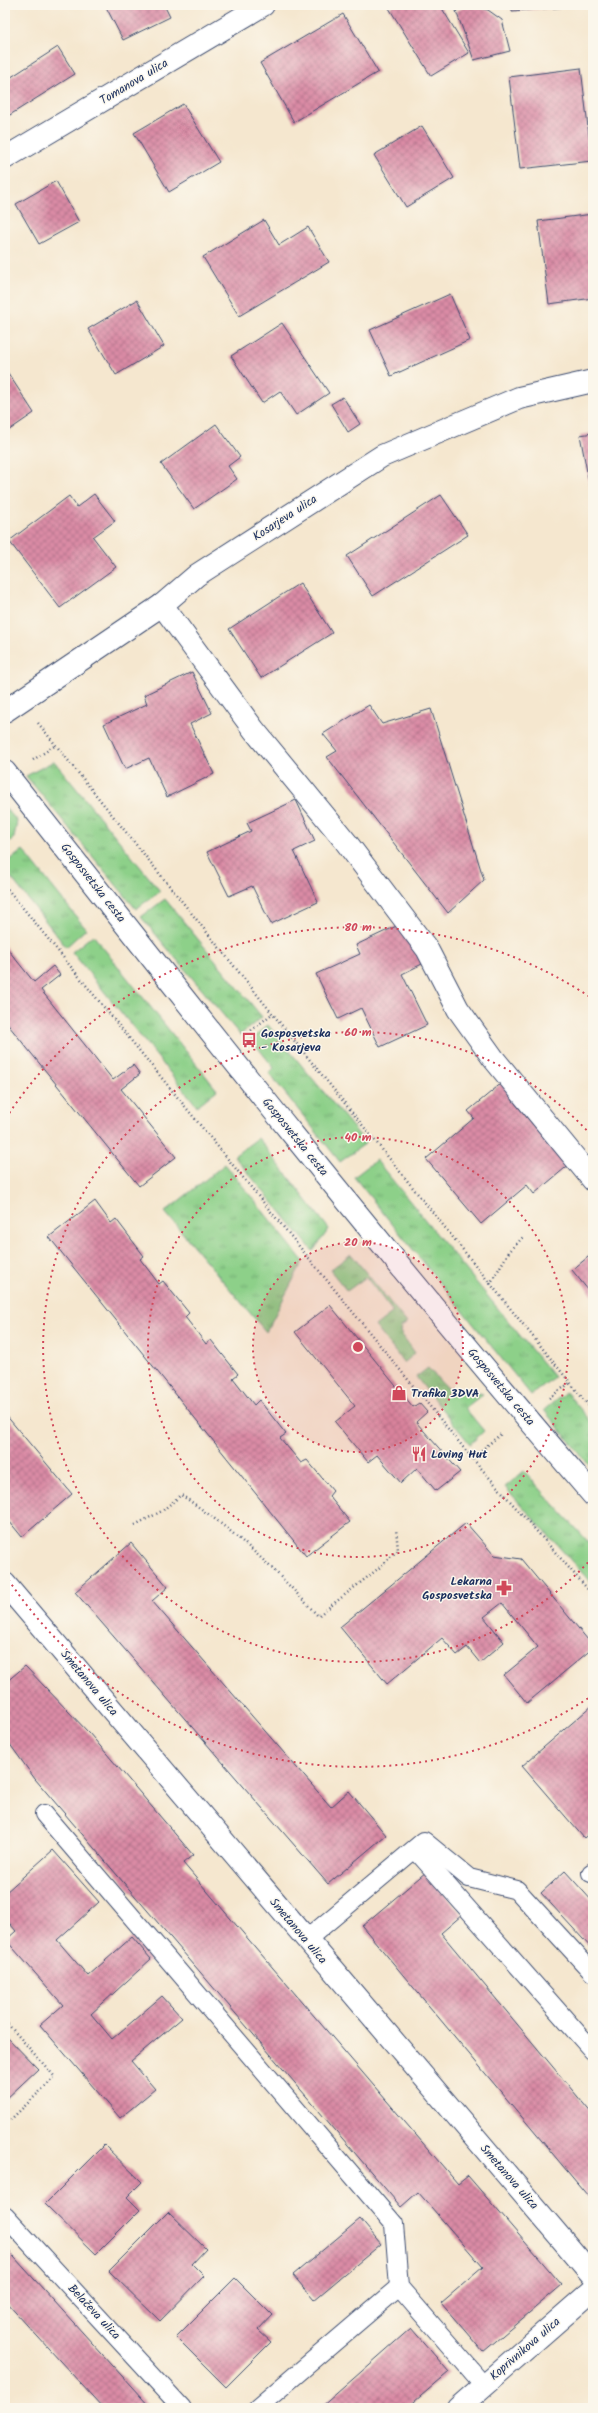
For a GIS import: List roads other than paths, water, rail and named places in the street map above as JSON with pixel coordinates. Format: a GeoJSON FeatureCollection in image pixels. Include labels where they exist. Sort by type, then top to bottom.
{"type":"FeatureCollection","features":[{"type":"Feature","properties":{"kind":"street","name":"Tomanova ulica"},"geometry":{"type":"LineString","coordinates":[[5,158],[263,5]]}},
{"type":"Feature","properties":{"kind":"street","name":"Kosarjeva ulica"},"geometry":{"type":"LineString","coordinates":[[13,706],[162,605],[197,575],[382,456],[519,398],[593,381]]}},
{"type":"Feature","properties":{"kind":"street"},"geometry":{"type":"LineString","coordinates":[[162,605],[254,730],[346,842],[427,949],[458,1009],[493,1058],[593,1180]]}},
{"type":"Feature","properties":{"kind":"street","name":"Gosposvetska cesta"},"geometry":{"type":"LineString","coordinates":[[5,772],[275,1113],[520,1411],[593,1495]]}},
{"type":"Feature","properties":{"kind":"street","name":"Smetanova ulica"},"geometry":{"type":"LineString","coordinates":[[8,1594],[593,2276]]}},
{"type":"Feature","properties":{"kind":"street","name":"Koprivnikova ulica"},"geometry":{"type":"LineString","coordinates":[[458,2408],[593,2290]]}},
{"type":"Feature","properties":{"kind":"lane"},"geometry":{"type":"LineString","coordinates":[[44,1814],[394,2224],[399,2287],[484,2385]]}},
{"type":"Feature","properties":{"kind":"lane"},"geometry":{"type":"LineString","coordinates":[[306,1940],[424,1841],[469,1878],[517,1890],[593,1973]]}},
{"type":"Feature","properties":{"kind":"lane"},"geometry":{"type":"LineString","coordinates":[[415,1849],[593,2051]]}},
{"type":"Feature","properties":{"kind":"lane","name":"Belačeva ulica"},"geometry":{"type":"LineString","coordinates":[[5,2216],[182,2408]]}},
{"type":"Feature","properties":{"kind":"lane"},"geometry":{"type":"LineString","coordinates":[[257,2408],[399,2287]]}},
{"type":"Feature","properties":{"kind":"place","name":"Gosposvetska - Kosarjeva"},"geometry":{"type":"Point","coordinates":[249,1040]}},
{"type":"Feature","properties":{"kind":"place","name":"Trafika 3DVA"},"geometry":{"type":"Point","coordinates":[399,1393]}},
{"type":"Feature","properties":{"kind":"place","name":"Loving Hut"},"geometry":{"type":"Point","coordinates":[419,1454]}},
{"type":"Feature","properties":{"kind":"place","name":"Lekarna Gosposvetska"},"geometry":{"type":"Point","coordinates":[504,1588]}}]}
